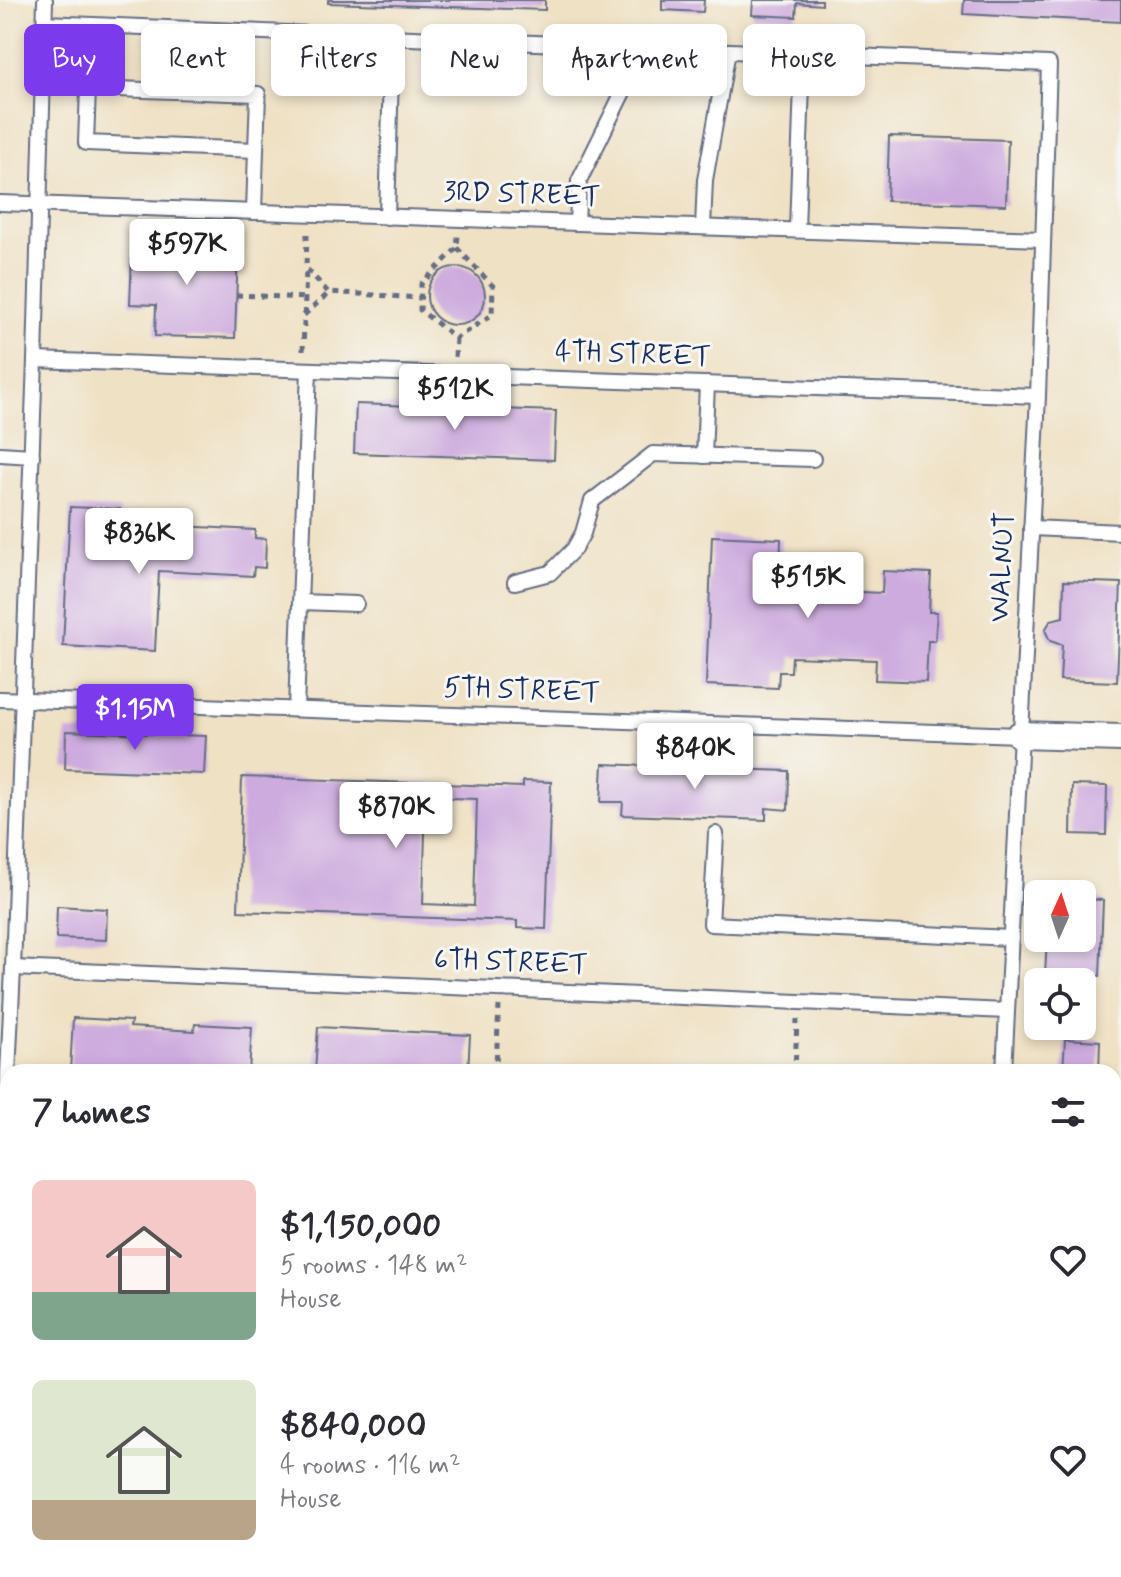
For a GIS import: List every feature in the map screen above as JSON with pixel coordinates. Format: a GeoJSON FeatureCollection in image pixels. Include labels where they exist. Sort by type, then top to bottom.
{"type":"FeatureCollection","features":[{"type":"Feature","properties":{"kind":"street"},"geometry":{"type":"LineString","coordinates":[[1020,735],[1121,738]]}},
{"type":"Feature","properties":{"kind":"lane"},"geometry":{"type":"LineString","coordinates":[[8,1064],[32,456],[45,0]]}},
{"type":"Feature","properties":{"kind":"lane"},"geometry":{"type":"LineString","coordinates":[[44,23],[141,27]]}},
{"type":"Feature","properties":{"kind":"lane"},"geometry":{"type":"LineString","coordinates":[[405,38],[543,43]]}},
{"type":"Feature","properties":{"kind":"lane"},"geometry":{"type":"LineString","coordinates":[[703,227],[705,180],[728,51],[743,52]]}},
{"type":"Feature","properties":{"kind":"lane","name":"WALNUT"},"geometry":{"type":"LineString","coordinates":[[865,57],[1049,64],[1038,396],[1004,1064]]}},
{"type":"Feature","properties":{"kind":"lane"},"geometry":{"type":"LineString","coordinates":[[141,90],[88,88],[86,143],[256,150]]}},
{"type":"Feature","properties":{"kind":"lane"},"geometry":{"type":"LineString","coordinates":[[254,212],[258,94],[255,94]]}},
{"type":"Feature","properties":{"kind":"lane"},"geometry":{"type":"LineString","coordinates":[[387,217],[390,96]]}},
{"type":"Feature","properties":{"kind":"lane"},"geometry":{"type":"LineString","coordinates":[[577,223],[579,181],[621,96]]}},
{"type":"Feature","properties":{"kind":"lane"},"geometry":{"type":"LineString","coordinates":[[797,230],[802,96]]}},
{"type":"Feature","properties":{"kind":"lane","name":"3RD STREET"},"geometry":{"type":"LineString","coordinates":[[0,203],[1042,239]]}},
{"type":"Feature","properties":{"kind":"lane","name":"4TH STREET"},"geometry":{"type":"LineString","coordinates":[[35,360],[1038,396]]}},
{"type":"Feature","properties":{"kind":"lane"},"geometry":{"type":"LineString","coordinates":[[296,709],[306,370]]}},
{"type":"Feature","properties":{"kind":"lane"},"geometry":{"type":"LineString","coordinates":[[704,456],[707,384]]}},
{"type":"Feature","properties":{"kind":"lane"},"geometry":{"type":"LineString","coordinates":[[0,454],[32,456]]}},
{"type":"Feature","properties":{"kind":"lane"},"geometry":{"type":"LineString","coordinates":[[515,582],[550,573],[574,549],[583,533],[592,501],[653,454],[813,459]]}},
{"type":"Feature","properties":{"kind":"lane"},"geometry":{"type":"LineString","coordinates":[[1031,528],[1121,532]]}},
{"type":"Feature","properties":{"kind":"lane"},"geometry":{"type":"LineString","coordinates":[[301,602],[356,604]]}},
{"type":"Feature","properties":{"kind":"lane","name":"5TH STREET"},"geometry":{"type":"LineString","coordinates":[[0,699],[1020,735]]}},
{"type":"Feature","properties":{"kind":"lane"},"geometry":{"type":"LineString","coordinates":[[716,834],[711,924],[1011,938]]}},
{"type":"Feature","properties":{"kind":"lane","name":"6TH STREET"},"geometry":{"type":"LineString","coordinates":[[13,968],[1007,1011]]}},
{"type":"Feature","properties":{"kind":"path"},"geometry":{"type":"LineString","coordinates":[[306,370],[307,214]]}},
{"type":"Feature","properties":{"kind":"path"},"geometry":{"type":"LineString","coordinates":[[457,248],[493,286],[492,315],[456,338],[420,310],[420,298],[421,284],[457,248]]}},
{"type":"Feature","properties":{"kind":"path"},"geometry":{"type":"LineString","coordinates":[[306,268],[330,292],[420,298]]}},
{"type":"Feature","properties":{"kind":"path"},"geometry":{"type":"LineString","coordinates":[[304,315],[330,292]]}},
{"type":"Feature","properties":{"kind":"path"},"geometry":{"type":"LineString","coordinates":[[236,295],[305,298]]}},
{"type":"Feature","properties":{"kind":"path"},"geometry":{"type":"LineString","coordinates":[[496,1064],[499,989]]}},
{"type":"Feature","properties":{"kind":"path"},"geometry":{"type":"LineString","coordinates":[[795,1064],[798,1002]]}},
{"type":"Feature","properties":{"kind":"building"},"geometry":{"type":"Polygon","coordinates":[[[328,0],[545,0],[545,10],[328,3],[328,0]]]}},
{"type":"Feature","properties":{"kind":"building"},"geometry":{"type":"Polygon","coordinates":[[[662,0],[704,0],[703,12],[662,10],[662,0]]]}},
{"type":"Feature","properties":{"kind":"building"},"geometry":{"type":"Polygon","coordinates":[[[753,0],[822,0],[822,5],[797,3],[796,17],[752,15],[753,0]]]}},
{"type":"Feature","properties":{"kind":"building"},"geometry":{"type":"Polygon","coordinates":[[[964,0],[1121,0],[1121,22],[963,14],[964,0]]]}},
{"type":"Feature","properties":{"kind":"building"},"geometry":{"type":"Polygon","coordinates":[[[889,136],[1008,140],[1006,205],[887,201],[889,136]]]}},
{"type":"Feature","properties":{"kind":"building"},"geometry":{"type":"Polygon","coordinates":[[[146,239],[198,241],[198,247],[238,249],[235,338],[155,336],[156,305],[130,304],[132,252],[146,239]]]}},
{"type":"Feature","properties":{"kind":"building"},"geometry":{"type":"Polygon","coordinates":[[[456,267],[477,275],[485,296],[477,317],[456,325],[435,317],[427,296],[435,275],[456,267]]]}},
{"type":"Feature","properties":{"kind":"building"},"geometry":{"type":"Polygon","coordinates":[[[356,404],[556,411],[554,460],[354,453],[356,404]]]}},
{"type":"Feature","properties":{"kind":"building"},"geometry":{"type":"Polygon","coordinates":[[[70,507],[120,509],[118,547],[160,549],[162,525],[255,530],[255,538],[266,539],[265,568],[254,567],[253,576],[159,571],[155,651],[63,646],[70,507]]]}},
{"type":"Feature","properties":{"kind":"building"},"geometry":{"type":"Polygon","coordinates":[[[712,536],[781,539],[780,572],[795,573],[795,589],[882,593],[883,571],[931,573],[929,612],[937,612],[935,641],[928,641],[926,682],[875,680],[876,660],[792,657],[791,672],[779,672],[778,688],[706,685],[712,536]]]}},
{"type":"Feature","properties":{"kind":"building"},"geometry":{"type":"Polygon","coordinates":[[[1064,581],[1121,583],[1117,682],[1060,680],[1062,645],[1050,641],[1045,630],[1051,620],[1063,617],[1064,581]]]}},
{"type":"Feature","properties":{"kind":"building"},"geometry":{"type":"Polygon","coordinates":[[[66,731],[206,736],[204,774],[65,769],[66,731]]]}},
{"type":"Feature","properties":{"kind":"building"},"geometry":{"type":"Polygon","coordinates":[[[603,764],[789,771],[788,810],[766,808],[766,820],[622,815],[623,802],[601,802],[603,764]]]}},
{"type":"Feature","properties":{"kind":"building"},"geometry":{"type":"Polygon","coordinates":[[[242,777],[523,787],[523,781],[551,782],[546,929],[517,928],[517,921],[238,911],[242,777]],[[426,797],[423,904],[474,906],[477,799],[426,797]]]}},
{"type":"Feature","properties":{"kind":"building"},"geometry":{"type":"Polygon","coordinates":[[[1072,785],[1107,786],[1106,835],[1071,834],[1072,785]]]}},
{"type":"Feature","properties":{"kind":"building"},"geometry":{"type":"Polygon","coordinates":[[[1096,900],[1103,900],[1100,976],[1096,976],[1096,968],[1045,968],[1046,952],[1096,952],[1096,900]]]}},
{"type":"Feature","properties":{"kind":"building"},"geometry":{"type":"Polygon","coordinates":[[[57,906],[107,909],[106,940],[56,938],[57,906]]]}},
{"type":"Feature","properties":{"kind":"building"},"geometry":{"type":"Polygon","coordinates":[[[73,1018],[131,1021],[130,1027],[194,1031],[195,1024],[252,1027],[250,1064],[70,1064],[73,1018]]]}},
{"type":"Feature","properties":{"kind":"building"},"geometry":{"type":"Polygon","coordinates":[[[318,1027],[470,1035],[468,1064],[316,1064],[318,1027]]]}},
{"type":"Feature","properties":{"kind":"building"},"geometry":{"type":"Polygon","coordinates":[[[1065,1040],[1100,1041],[1099,1064],[1063,1064],[1065,1040]]]}}]}
